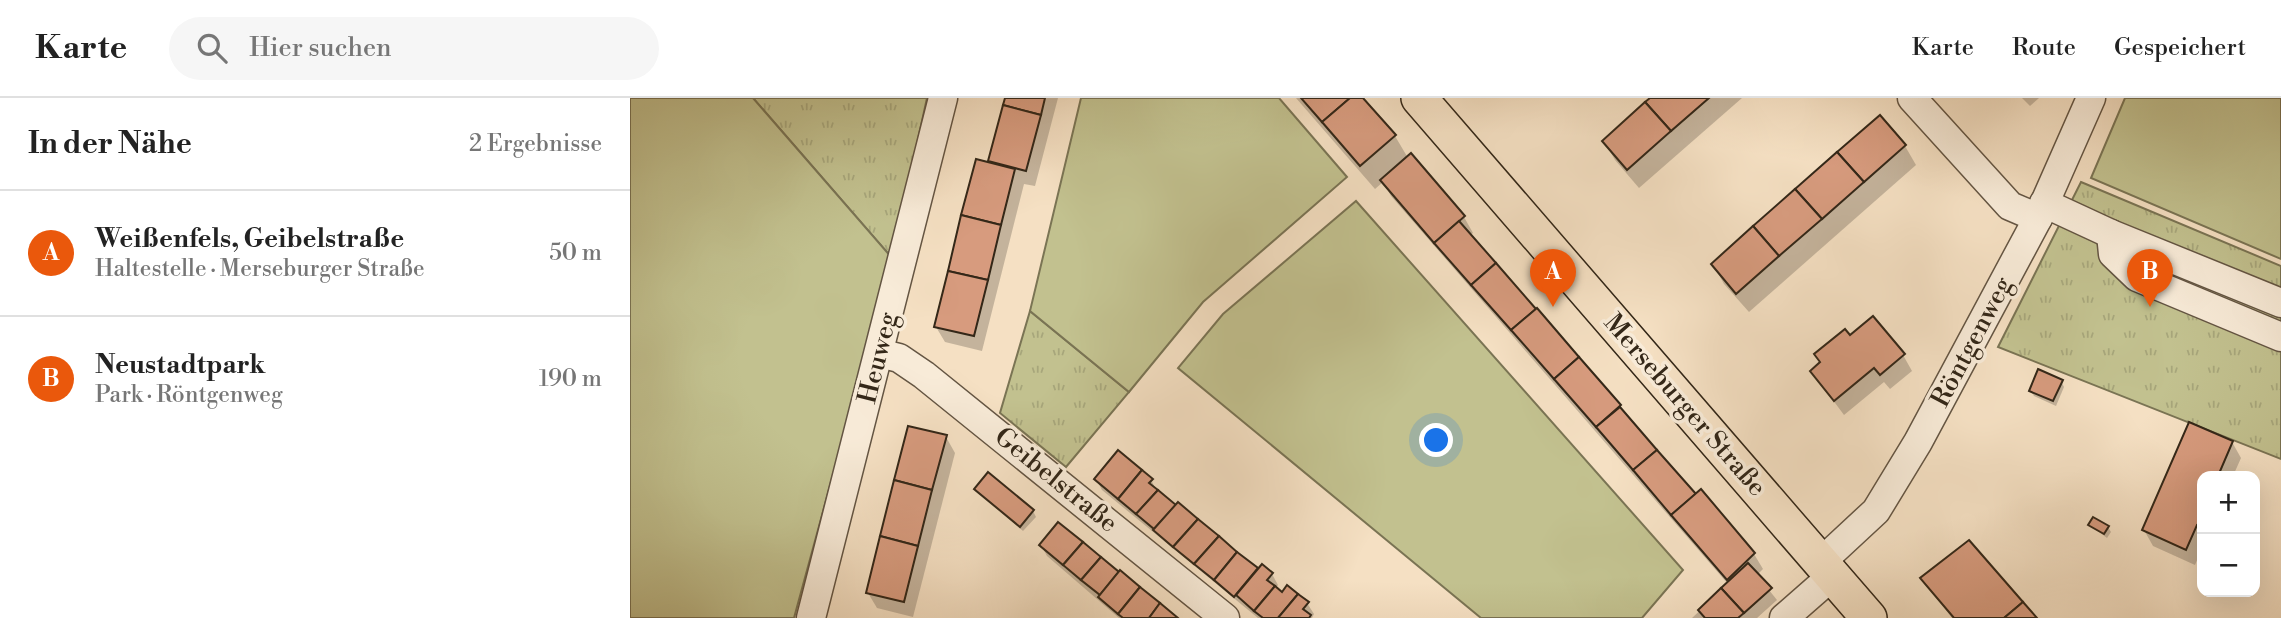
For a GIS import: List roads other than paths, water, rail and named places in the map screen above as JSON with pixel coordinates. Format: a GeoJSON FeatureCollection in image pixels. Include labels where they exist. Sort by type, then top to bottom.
{"type":"FeatureCollection","features":[{"type":"Feature","properties":{"kind":"main road","name":"Merseburger Straße"},"geometry":{"type":"LineString","coordinates":[[1419,98],[1869,618]]}},
{"type":"Feature","properties":{"kind":"street","name":"Heuweg"},"geometry":{"type":"LineString","coordinates":[[811,618],[943,98]]}},
{"type":"Feature","properties":{"kind":"street"},"geometry":{"type":"LineString","coordinates":[[1912,98],[2010,206],[2041,210],[2111,234],[2281,303]]}},
{"type":"Feature","properties":{"kind":"street","name":"Röntgenweg"},"geometry":{"type":"LineString","coordinates":[[1784,618],[1881,504],[1958,370],[2041,210],[2091,98]]}},
{"type":"Feature","properties":{"kind":"street"},"geometry":{"type":"LineString","coordinates":[[2111,234],[2113,254],[2137,277],[2281,337]]}},
{"type":"Feature","properties":{"kind":"street","name":"Geibelstraße"},"geometry":{"type":"LineString","coordinates":[[879,353],[899,358],[924,375],[1225,618]]}},
{"type":"Feature","properties":{"kind":"place","name":"Weißenfels, Geibelstraße"},"geometry":{"type":"Point","coordinates":[1553,307]}},
{"type":"Feature","properties":{"kind":"place","name":"Neustadtpark"},"geometry":{"type":"Point","coordinates":[2150,307]}}]}
